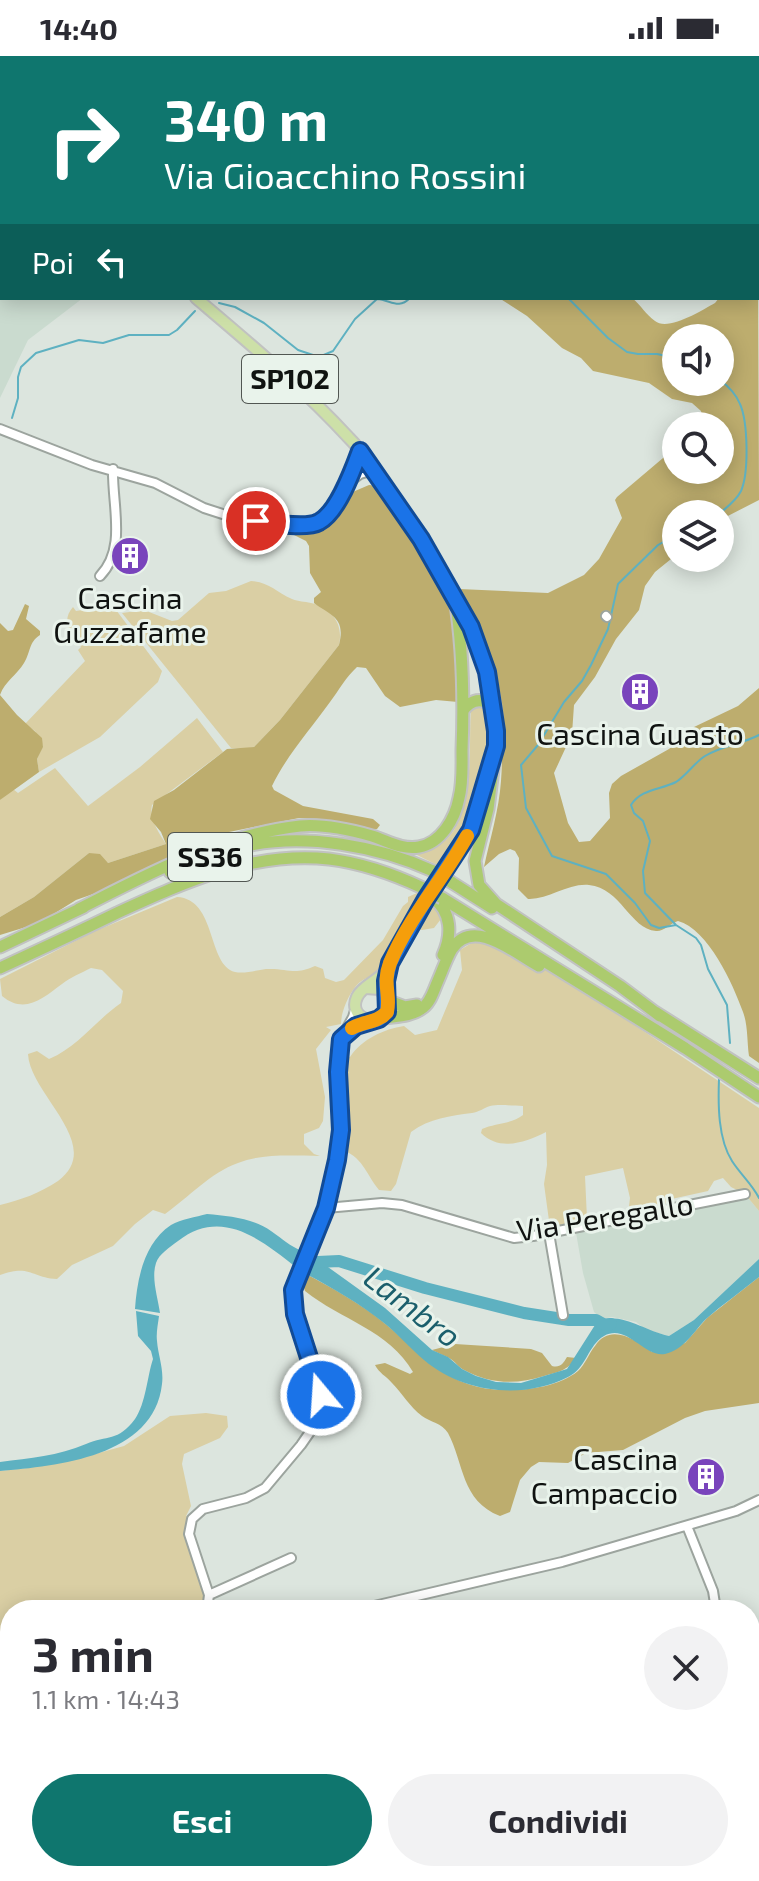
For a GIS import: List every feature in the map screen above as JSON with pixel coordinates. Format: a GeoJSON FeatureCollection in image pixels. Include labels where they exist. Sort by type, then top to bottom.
{"type":"FeatureCollection","features":[{"type":"Feature","properties":{"kind":"highway"},"geometry":{"type":"LineString","coordinates":[[79,909],[201,851],[274,830],[305,826],[336,828],[402,847],[430,844],[440,837],[459,801],[462,653],[455,598]]}},
{"type":"Feature","properties":{"kind":"highway"},"geometry":{"type":"LineString","coordinates":[[463,711],[471,703],[480,701],[489,703],[495,710]]}},
{"type":"Feature","properties":{"kind":"highway"},"geometry":{"type":"LineString","coordinates":[[496,746],[488,809],[475,861],[479,885],[496,904],[660,1016]]}},
{"type":"Feature","properties":{"kind":"highway","name":"SS36"},"geometry":{"type":"LineString","coordinates":[[0,947],[79,909],[225,852],[268,843],[319,843],[372,850],[433,871],[759,1078]]}},
{"type":"Feature","properties":{"kind":"highway","name":"SS36"},"geometry":{"type":"LineString","coordinates":[[0,968],[174,887],[217,871],[268,860],[329,859],[369,867],[438,898],[605,998],[759,1097]]}},
{"type":"Feature","properties":{"kind":"highway"},"geometry":{"type":"LineString","coordinates":[[387,998],[405,1007],[421,1002],[447,946],[450,931],[438,898]]}},
{"type":"Feature","properties":{"kind":"highway"},"geometry":{"type":"LineString","coordinates":[[374,1020],[413,1013],[424,1007],[452,950],[461,940],[476,935],[489,938],[605,998]]}},
{"type":"Feature","properties":{"kind":"main road","name":"SP102"},"geometry":{"type":"LineString","coordinates":[[198,300],[293,382],[360,451],[421,539],[455,598],[487,672],[495,710],[496,746],[471,830],[418,911],[390,963],[380,978],[366,988]]}},
{"type":"Feature","properties":{"kind":"main road","name":"SP102"},"geometry":{"type":"LineString","coordinates":[[387,998],[386,981],[390,963]]}},
{"type":"Feature","properties":{"kind":"main road"},"geometry":{"type":"LineString","coordinates":[[366,988],[379,989],[387,998],[387,1012],[374,1020],[360,1015],[356,1007],[359,994],[366,988]]}},
{"type":"Feature","properties":{"kind":"street"},"geometry":{"type":"LineString","coordinates":[[0,429],[92,465],[155,483],[209,510],[238,519],[310,525],[329,513],[347,483],[360,451]]}},
{"type":"Feature","properties":{"kind":"street"},"geometry":{"type":"LineString","coordinates":[[100,576],[108,570],[117,538],[113,469]]}},
{"type":"Feature","properties":{"kind":"street"},"geometry":{"type":"LineString","coordinates":[[347,483],[360,474],[374,470]]}},
{"type":"Feature","properties":{"kind":"street"},"geometry":{"type":"LineString","coordinates":[[208,1600],[189,1534],[192,1519],[203,1509],[246,1498],[265,1488],[321,1416],[320,1388],[293,1305],[296,1280],[326,1208],[337,1160],[341,1130],[338,1072],[341,1039],[356,1007]]}},
{"type":"Feature","properties":{"kind":"street"},"geometry":{"type":"LineString","coordinates":[[341,1039],[349,1030],[374,1020]]}},
{"type":"Feature","properties":{"kind":"street","name":"Via Peregallo"},"geometry":{"type":"LineString","coordinates":[[326,1208],[382,1203],[402,1205],[514,1238],[745,1194]]}},
{"type":"Feature","properties":{"kind":"street"},"geometry":{"type":"LineString","coordinates":[[549,1233],[563,1315]]}},
{"type":"Feature","properties":{"kind":"street"},"geometry":{"type":"LineString","coordinates":[[400,1600],[562,1562],[736,1511],[759,1500]]}},
{"type":"Feature","properties":{"kind":"street"},"geometry":{"type":"LineString","coordinates":[[687,1526],[714,1600]]}},
{"type":"Feature","properties":{"kind":"street"},"geometry":{"type":"LineString","coordinates":[[209,1595],[291,1558]]}},
{"type":"Feature","properties":{"kind":"shaded area"},"geometry":{"type":"Polygon","coordinates":[[[0,300],[80,300],[28,340],[0,398],[0,300]]]}},
{"type":"Feature","properties":{"kind":"shaded area"},"geometry":{"type":"Polygon","coordinates":[[[502,300],[634,300],[661,324],[662,392],[649,383],[593,371],[581,358],[562,348],[527,316],[502,300]]]}},
{"type":"Feature","properties":{"kind":"shaded area"},"geometry":{"type":"Polygon","coordinates":[[[717,300],[758,300],[759,500],[734,513],[734,500],[662,500],[662,566],[645,586],[639,610],[616,639],[595,677],[574,705],[572,734],[554,773],[568,823],[579,842],[590,841],[610,818],[609,793],[612,784],[669,749],[694,727],[738,706],[759,688],[759,1063],[749,1056],[745,1017],[726,973],[709,946],[689,926],[678,921],[659,931],[647,929],[609,893],[589,885],[573,886],[528,899],[518,889],[519,858],[510,849],[484,867],[500,792],[502,756],[499,707],[480,634],[459,589],[548,593],[584,575],[599,559],[622,518],[615,500],[617,497],[662,459],[662,484],[734,484],[734,412],[701,412],[692,403],[668,396],[734,396],[734,324],[668,324],[694,315],[717,300]]]}},
{"type":"Feature","properties":{"kind":"shaded area"},"geometry":{"type":"Polygon","coordinates":[[[369,485],[381,486],[420,543],[445,588],[455,627],[458,702],[436,700],[400,707],[385,696],[366,668],[357,667],[292,753],[272,786],[303,806],[373,819],[380,825],[377,829],[363,830],[322,819],[299,818],[224,833],[116,886],[76,900],[39,923],[0,935],[0,917],[34,897],[89,853],[100,854],[108,863],[166,844],[150,819],[154,801],[174,790],[227,749],[254,747],[280,720],[339,645],[341,636],[336,618],[314,603],[314,598],[321,592],[310,573],[309,546],[294,535],[295,531],[322,526],[338,518],[348,494],[369,485]]]}},
{"type":"Feature","properties":{"kind":"shaded area"},"geometry":{"type":"Polygon","coordinates":[[[251,581],[268,585],[295,600],[325,608],[338,624],[340,637],[339,645],[280,720],[254,747],[231,748],[122,613],[144,610],[172,621],[178,620],[209,593],[226,591],[251,581]]]}},
{"type":"Feature","properties":{"kind":"shaded area"},"geometry":{"type":"Polygon","coordinates":[[[107,598],[162,671],[158,682],[100,737],[39,772],[37,759],[43,746],[35,731],[25,724],[85,661],[67,623],[69,612],[73,607],[76,611],[94,608],[107,598]]]}},
{"type":"Feature","properties":{"kind":"shaded area"},"geometry":{"type":"Polygon","coordinates":[[[25,604],[29,606],[26,619],[40,631],[40,635],[0,695],[0,623],[8,631],[13,630],[25,604]]]}},
{"type":"Feature","properties":{"kind":"shaded area"},"geometry":{"type":"Polygon","coordinates":[[[0,695],[42,738],[43,747],[37,759],[39,772],[0,800],[0,695]]]}},
{"type":"Feature","properties":{"kind":"shaded area"},"geometry":{"type":"Polygon","coordinates":[[[486,707],[489,719],[488,751],[481,787],[466,830],[443,868],[413,853],[438,846],[450,835],[459,820],[468,784],[471,709],[486,707]]]}},
{"type":"Feature","properties":{"kind":"shaded area"},"geometry":{"type":"Polygon","coordinates":[[[197,718],[223,752],[152,805],[153,821],[166,844],[108,863],[89,853],[34,897],[0,917],[0,800],[13,789],[18,793],[55,768],[88,806],[197,718]]]}},
{"type":"Feature","properties":{"kind":"shaded area"},"geometry":{"type":"Polygon","coordinates":[[[417,893],[425,895],[441,910],[441,919],[434,928],[422,930],[406,926],[384,966],[354,988],[341,1024],[326,1027],[331,1030],[316,1049],[325,1097],[323,1121],[319,1128],[304,1134],[304,1144],[320,1156],[268,1156],[228,1167],[165,1214],[153,1210],[113,1246],[72,1265],[57,1279],[25,1271],[0,1275],[0,1205],[30,1196],[58,1181],[71,1167],[74,1152],[62,1119],[32,1070],[28,1054],[37,1051],[49,1059],[69,1048],[121,1003],[123,991],[102,970],[91,968],[41,999],[18,1004],[2,996],[0,979],[93,932],[177,897],[190,901],[199,909],[220,958],[226,967],[235,972],[266,969],[296,971],[315,966],[323,969],[325,978],[336,982],[344,980],[383,940],[408,902],[408,897],[417,893]]]}},
{"type":"Feature","properties":{"kind":"shaded area"},"geometry":{"type":"Polygon","coordinates":[[[485,939],[536,963],[582,990],[759,1108],[759,1211],[745,1194],[731,1187],[723,1178],[714,1181],[708,1191],[667,1200],[668,1205],[628,1214],[630,1198],[623,1168],[585,1176],[587,1219],[550,1228],[544,1184],[546,1132],[522,1142],[505,1144],[488,1139],[481,1133],[482,1129],[519,1118],[523,1115],[523,1106],[490,1106],[440,1118],[418,1127],[411,1132],[396,1184],[391,1191],[379,1190],[359,1161],[339,1148],[338,1054],[350,1057],[367,1040],[396,1027],[404,1026],[415,1035],[437,1030],[462,970],[460,950],[485,939]]]}},
{"type":"Feature","properties":{"kind":"shaded area"},"geometry":{"type":"Polygon","coordinates":[[[745,1194],[759,1211],[759,1259],[694,1320],[669,1336],[646,1330],[636,1322],[612,1317],[602,1319],[594,1312],[575,1227],[745,1194]]]}},
{"type":"Feature","properties":{"kind":"shaded area"},"geometry":{"type":"Polygon","coordinates":[[[306,1274],[365,1308],[425,1359],[454,1378],[487,1389],[508,1390],[544,1386],[571,1376],[601,1339],[608,1335],[630,1338],[652,1352],[685,1343],[707,1318],[759,1277],[759,1403],[705,1411],[623,1450],[586,1453],[568,1463],[539,1462],[520,1480],[510,1512],[500,1516],[487,1509],[471,1491],[448,1433],[417,1412],[375,1365],[385,1363],[410,1374],[413,1372],[403,1358],[378,1336],[305,1291],[302,1281],[306,1274]]]}},
{"type":"Feature","properties":{"kind":"shaded area"},"geometry":{"type":"Polygon","coordinates":[[[455,1344],[531,1349],[542,1353],[552,1366],[561,1365],[567,1357],[576,1358],[558,1372],[523,1381],[503,1382],[474,1375],[432,1350],[455,1344]]]}},
{"type":"Feature","properties":{"kind":"shaded area"},"geometry":{"type":"Polygon","coordinates":[[[206,1413],[227,1416],[228,1427],[220,1438],[184,1454],[182,1464],[191,1506],[186,1516],[197,1513],[190,1526],[208,1600],[0,1600],[0,1471],[28,1468],[124,1446],[170,1416],[206,1413]]]}},
{"type":"Feature","properties":{"kind":"water"},"geometry":{"type":"Polygon","coordinates":[[[207,1214],[256,1223],[304,1252],[296,1267],[240,1231],[210,1227],[194,1231],[168,1248],[156,1263],[155,1281],[160,1313],[135,1309],[140,1274],[154,1242],[171,1225],[207,1214]]]}},
{"type":"Feature","properties":{"kind":"water"},"geometry":{"type":"Polygon","coordinates":[[[314,1257],[385,1308],[432,1350],[476,1376],[496,1382],[521,1383],[567,1369],[602,1319],[628,1321],[669,1336],[694,1320],[759,1259],[759,1277],[706,1319],[672,1352],[657,1354],[628,1337],[612,1333],[594,1345],[579,1368],[568,1377],[532,1389],[494,1390],[457,1380],[440,1371],[375,1316],[306,1274],[314,1257]]]}},
{"type":"Feature","properties":{"kind":"water"},"geometry":{"type":"Polygon","coordinates":[[[136,1311],[159,1316],[157,1338],[162,1373],[155,1408],[141,1428],[122,1442],[74,1461],[0,1471],[0,1462],[44,1456],[118,1435],[135,1419],[142,1405],[153,1359],[151,1351],[138,1336],[136,1311]]]}},
{"type":"Feature","properties":{"kind":"waterway"},"geometry":{"type":"LineString","coordinates":[[219,303],[235,307],[264,323],[298,350],[319,357],[333,351],[355,319],[376,300]]}},
{"type":"Feature","properties":{"kind":"waterway"},"geometry":{"type":"LineString","coordinates":[[381,300],[398,304],[408,300]]}},
{"type":"Feature","properties":{"kind":"waterway"},"geometry":{"type":"LineString","coordinates":[[570,300],[608,338],[627,352],[662,355]]}},
{"type":"Feature","properties":{"kind":"waterway"},"geometry":{"type":"LineString","coordinates":[[12,418],[18,398],[21,367],[36,353],[79,340],[103,343],[129,335],[169,335],[195,311]]}},
{"type":"Feature","properties":{"kind":"waterway"},"geometry":{"type":"LineString","coordinates":[[734,394],[743,412],[746,448],[744,483],[734,501]]}},
{"type":"Feature","properties":{"kind":"waterway"},"geometry":{"type":"LineString","coordinates":[[662,543],[618,584],[608,629],[591,665],[538,745],[521,765],[526,808],[552,856],[606,874],[635,903],[651,925],[659,928],[676,925]]}},
{"type":"Feature","properties":{"kind":"waterway"},"geometry":{"type":"LineString","coordinates":[[730,1043],[727,1005],[708,969],[701,945],[645,893],[643,871],[650,841],[643,821],[631,805],[645,793],[676,782],[711,753],[759,735]]}},
{"type":"Feature","properties":{"kind":"waterway"},"geometry":{"type":"LineString","coordinates":[[719,1079],[721,1132],[727,1152],[759,1198]]}},
{"type":"Feature","properties":{"kind":"waterway","name":"Lambro"},"geometry":{"type":"LineString","coordinates":[[310,1267],[318,1262],[339,1261],[425,1288],[524,1313],[611,1324]]}},
{"type":"Feature","properties":{"kind":"slow traffic"},"geometry":{"type":"LineString","coordinates":[[352,1028],[362,1022],[379,1019],[387,1012],[386,981],[390,963],[467,836]]}},
{"type":"Feature","properties":{"kind":"place","name":"Cascina Guzzafame"},"geometry":{"type":"Point","coordinates":[130,556]}},
{"type":"Feature","properties":{"kind":"place","name":"Cascina Guasto"},"geometry":{"type":"Point","coordinates":[640,692]}},
{"type":"Feature","properties":{"kind":"place","name":"Cascina Campaccio"},"geometry":{"type":"Point","coordinates":[706,1477]}},
{"type":"Feature","properties":{"kind":"route"},"geometry":{"type":"LineString","coordinates":[[256,521],[310,525],[319,522],[329,513],[347,483],[360,451],[421,539],[471,627],[487,672],[495,710],[496,746],[478,813],[464,843],[426,899],[390,963],[386,981],[387,1012],[379,1019],[368,1020],[349,1030],[341,1039],[338,1072],[341,1130],[337,1160],[326,1208],[293,1290],[295,1314],[321,1395]]}}]}
